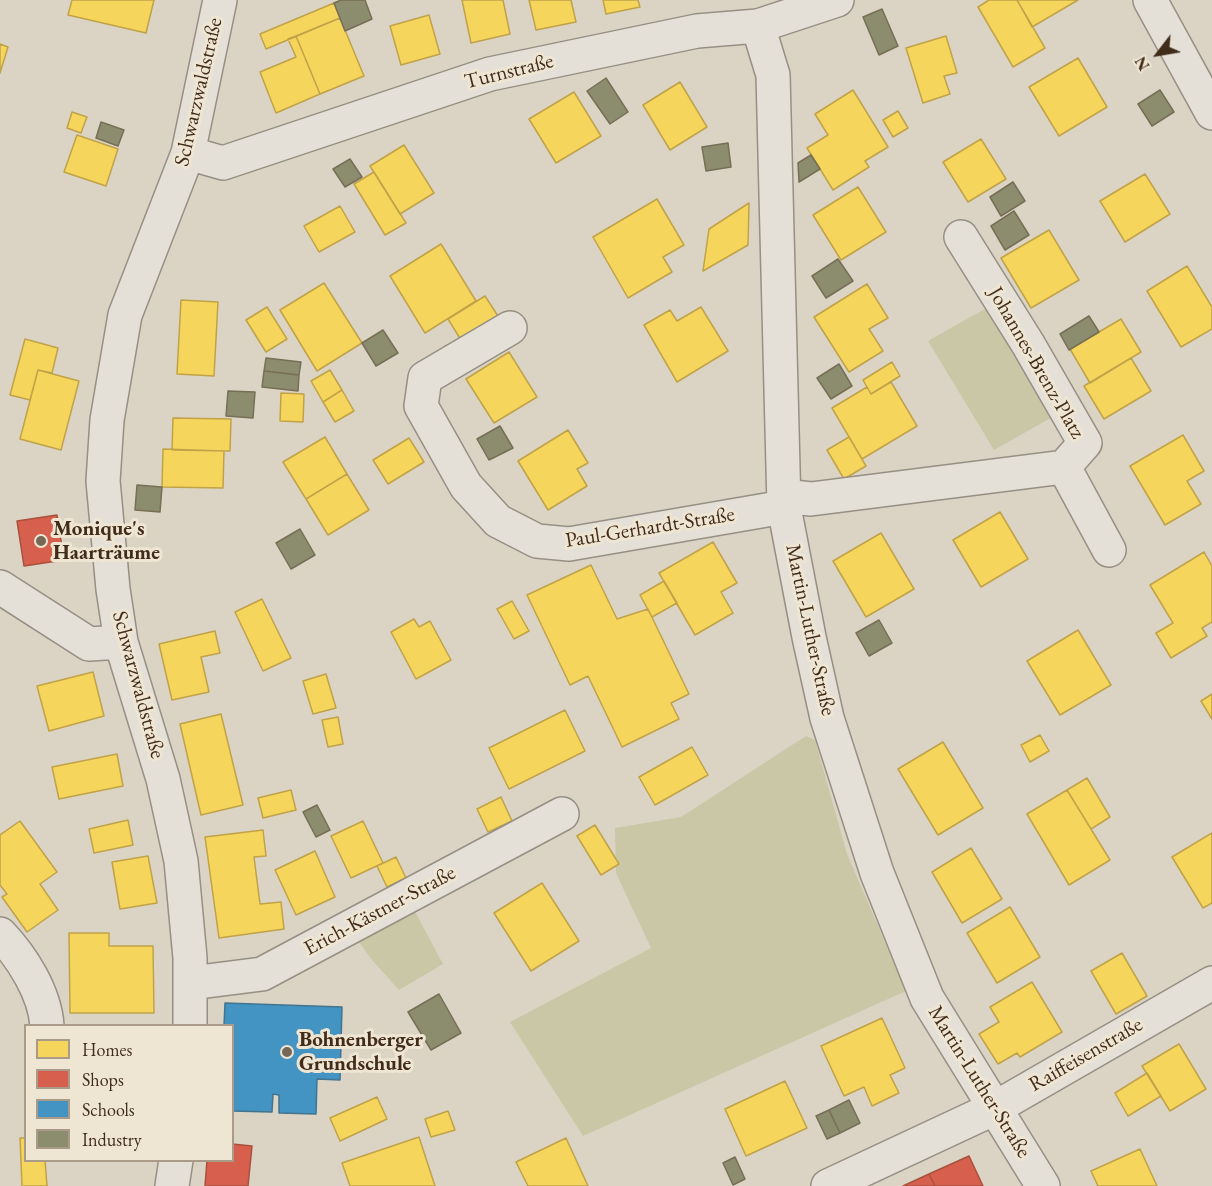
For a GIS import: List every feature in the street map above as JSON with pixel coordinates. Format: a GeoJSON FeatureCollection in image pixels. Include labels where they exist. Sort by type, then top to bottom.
{"type":"FeatureCollection","features":[{"type":"Feature","properties":{"kind":"street","name":"Schwarzwaldstraße"},"geometry":{"type":"LineString","coordinates":[[190,1024],[191,983],[181,861],[164,779],[121,642],[113,589],[103,481],[106,420],[125,315],[188,153],[220,0]]}},
{"type":"Feature","properties":{"kind":"street","name":"Turnstraße"},"geometry":{"type":"LineString","coordinates":[[188,153],[223,163],[490,74],[697,31],[758,26],[837,0]]}},
{"type":"Feature","properties":{"kind":"street"},"geometry":{"type":"LineString","coordinates":[[1150,0],[1212,113]]}},
{"type":"Feature","properties":{"kind":"street","name":"Martin-Luther-Straße"},"geometry":{"type":"LineString","coordinates":[[758,26],[773,75],[784,502],[809,637],[827,718],[877,873],[927,998],[1043,1186]]}},
{"type":"Feature","properties":{"kind":"street","name":"Johannes-Brenz-Platz"},"geometry":{"type":"LineString","coordinates":[[961,237],[1028,344],[1085,443],[1064,467],[1109,550]]}},
{"type":"Feature","properties":{"kind":"street","name":"Paul-Gerhardt-Straße"},"geometry":{"type":"LineString","coordinates":[[510,328],[425,378],[421,405],[466,486],[498,521],[537,541],[569,544],[784,502],[1064,467]]}},
{"type":"Feature","properties":{"kind":"street"},"geometry":{"type":"LineString","coordinates":[[0,587],[89,644],[121,642]]}},
{"type":"Feature","properties":{"kind":"street","name":"Erich-Kästner-Straße"},"geometry":{"type":"LineString","coordinates":[[191,983],[262,974],[562,814]]}},
{"type":"Feature","properties":{"kind":"street"},"geometry":{"type":"LineString","coordinates":[[0,934],[12,947],[37,990],[47,1017],[47,1024]]}},
{"type":"Feature","properties":{"kind":"street","name":"Raiffeisenstraße"},"geometry":{"type":"LineString","coordinates":[[828,1186],[995,1108],[1212,982]]}},
{"type":"Feature","properties":{"kind":"street"},"geometry":{"type":"LineString","coordinates":[[172,1186],[176,1162]]}},
{"type":"Feature","properties":{"kind":"shaded area"},"geometry":{"type":"Polygon","coordinates":[[[990,306],[1056,415],[994,450],[928,341],[990,306]]]}},
{"type":"Feature","properties":{"kind":"shaded area"},"geometry":{"type":"Polygon","coordinates":[[[806,736],[815,740],[847,854],[906,991],[583,1136],[510,1022],[651,948],[616,873],[615,828],[681,817],[806,736]]]}},
{"type":"Feature","properties":{"kind":"shaded area"},"geometry":{"type":"Polygon","coordinates":[[[412,906],[443,964],[399,990],[359,942],[361,937],[412,906]]]}},
{"type":"Feature","properties":{"kind":"building: Homes"},"geometry":{"type":"Polygon","coordinates":[[[72,0],[154,0],[146,33],[68,15],[72,0]]]}},
{"type":"Feature","properties":{"kind":"building: Homes"},"geometry":{"type":"Polygon","coordinates":[[[462,0],[503,0],[510,34],[471,43],[462,0]]]}},
{"type":"Feature","properties":{"kind":"building: Homes"},"geometry":{"type":"Polygon","coordinates":[[[529,0],[571,0],[576,22],[536,30],[529,0]]]}},
{"type":"Feature","properties":{"kind":"building: Homes"},"geometry":{"type":"Polygon","coordinates":[[[603,0],[638,0],[640,7],[606,14],[603,0]]]}},
{"type":"Feature","properties":{"kind":"building: Homes"},"geometry":{"type":"Polygon","coordinates":[[[989,0],[1017,0],[1045,48],[1013,67],[978,7],[989,0]]]}},
{"type":"Feature","properties":{"kind":"building: Homes"},"geometry":{"type":"Polygon","coordinates":[[[1017,0],[1078,0],[1032,27],[1017,0]]]}},
{"type":"Feature","properties":{"kind":"building: Homes"},"geometry":{"type":"Polygon","coordinates":[[[334,3],[340,18],[266,49],[260,34],[334,3]]]}},
{"type":"Feature","properties":{"kind":"building: Homes"},"geometry":{"type":"Polygon","coordinates":[[[429,15],[440,54],[401,65],[390,26],[429,15]]]}},
{"type":"Feature","properties":{"kind":"building: Homes"},"geometry":{"type":"Polygon","coordinates":[[[340,18],[364,76],[320,94],[296,36],[340,18]]]}},
{"type":"Feature","properties":{"kind":"building: Homes"},"geometry":{"type":"Polygon","coordinates":[[[296,36],[320,94],[276,113],[260,72],[296,57],[288,39],[296,36]]]}},
{"type":"Feature","properties":{"kind":"building: Homes"},"geometry":{"type":"Polygon","coordinates":[[[946,36],[957,73],[944,76],[950,94],[923,103],[906,48],[946,36]]]}},
{"type":"Feature","properties":{"kind":"building: Homes"},"geometry":{"type":"Polygon","coordinates":[[[0,44],[8,47],[0,73],[0,44]]]}},
{"type":"Feature","properties":{"kind":"building: Homes"},"geometry":{"type":"Polygon","coordinates":[[[1078,58],[1107,107],[1059,136],[1029,87],[1078,58]]]}},
{"type":"Feature","properties":{"kind":"building: Homes"},"geometry":{"type":"Polygon","coordinates":[[[680,82],[707,127],[670,150],[643,105],[680,82]]]}},
{"type":"Feature","properties":{"kind":"building: Homes"},"geometry":{"type":"Polygon","coordinates":[[[853,90],[888,147],[865,161],[869,167],[833,190],[807,148],[828,135],[815,114],[853,90]]]}},
{"type":"Feature","properties":{"kind":"building: Homes"},"geometry":{"type":"Polygon","coordinates":[[[574,92],[601,136],[556,163],[529,119],[574,92]]]}},
{"type":"Feature","properties":{"kind":"building: Homes"},"geometry":{"type":"Polygon","coordinates":[[[898,111],[908,128],[893,137],[883,120],[898,111]]]}},
{"type":"Feature","properties":{"kind":"building: Homes"},"geometry":{"type":"Polygon","coordinates":[[[72,112],[87,117],[81,133],[67,128],[72,112]]]}},
{"type":"Feature","properties":{"kind":"building: Homes"},"geometry":{"type":"Polygon","coordinates":[[[77,135],[118,149],[106,186],[64,172],[77,135]]]}},
{"type":"Feature","properties":{"kind":"building: Homes"},"geometry":{"type":"Polygon","coordinates":[[[981,139],[1006,179],[968,202],[943,162],[981,139]]]}},
{"type":"Feature","properties":{"kind":"building: Homes"},"geometry":{"type":"Polygon","coordinates":[[[404,145],[434,193],[400,214],[370,166],[404,145]]]}},
{"type":"Feature","properties":{"kind":"building: Homes"},"geometry":{"type":"Polygon","coordinates":[[[374,172],[406,223],[385,235],[354,184],[374,172]]]}},
{"type":"Feature","properties":{"kind":"building: Homes"},"geometry":{"type":"Polygon","coordinates":[[[1145,174],[1170,214],[1125,242],[1100,201],[1145,174]]]}},
{"type":"Feature","properties":{"kind":"building: Homes"},"geometry":{"type":"Polygon","coordinates":[[[858,187],[886,232],[841,260],[813,215],[858,187]]]}},
{"type":"Feature","properties":{"kind":"building: Homes"},"geometry":{"type":"Polygon","coordinates":[[[657,199],[684,245],[663,257],[672,272],[628,298],[593,237],[657,199]]]}},
{"type":"Feature","properties":{"kind":"building: Homes"},"geometry":{"type":"Polygon","coordinates":[[[749,203],[748,245],[703,271],[709,229],[749,203]]]}},
{"type":"Feature","properties":{"kind":"building: Homes"},"geometry":{"type":"Polygon","coordinates":[[[340,206],[355,232],[319,252],[304,226],[340,206]]]}},
{"type":"Feature","properties":{"kind":"building: Homes"},"geometry":{"type":"Polygon","coordinates":[[[1049,230],[1079,280],[1031,308],[1001,258],[1049,230]]]}},
{"type":"Feature","properties":{"kind":"building: Homes"},"geometry":{"type":"Polygon","coordinates":[[[441,244],[476,301],[425,333],[390,276],[441,244]]]}},
{"type":"Feature","properties":{"kind":"building: Homes"},"geometry":{"type":"Polygon","coordinates":[[[1187,266],[1212,307],[1212,329],[1181,347],[1147,291],[1187,266]]]}},
{"type":"Feature","properties":{"kind":"building: Homes"},"geometry":{"type":"Polygon","coordinates":[[[324,283],[362,343],[317,371],[280,310],[324,283]]]}},
{"type":"Feature","properties":{"kind":"building: Homes"},"geometry":{"type":"Polygon","coordinates":[[[867,284],[888,318],[869,329],[883,351],[849,372],[814,317],[867,284]]]}},
{"type":"Feature","properties":{"kind":"building: Homes"},"geometry":{"type":"Polygon","coordinates":[[[485,296],[498,316],[461,340],[448,319],[485,296]]]}},
{"type":"Feature","properties":{"kind":"building: Homes"},"geometry":{"type":"Polygon","coordinates":[[[181,300],[218,302],[214,376],[177,374],[181,300]]]}},
{"type":"Feature","properties":{"kind":"building: Homes"},"geometry":{"type":"Polygon","coordinates":[[[267,307],[287,339],[266,352],[246,320],[267,307]]]}},
{"type":"Feature","properties":{"kind":"building: Homes"},"geometry":{"type":"Polygon","coordinates":[[[701,307],[728,351],[677,382],[644,325],[670,310],[677,321],[701,307]]]}},
{"type":"Feature","properties":{"kind":"building: Homes"},"geometry":{"type":"Polygon","coordinates":[[[1121,319],[1141,352],[1090,383],[1070,349],[1121,319]]]}},
{"type":"Feature","properties":{"kind":"building: Homes"},"geometry":{"type":"Polygon","coordinates":[[[25,339],[58,348],[52,373],[38,370],[30,400],[10,395],[25,339]]]}},
{"type":"Feature","properties":{"kind":"building: Homes"},"geometry":{"type":"Polygon","coordinates":[[[509,352],[537,397],[494,423],[466,379],[509,352]]]}},
{"type":"Feature","properties":{"kind":"building: Homes"},"geometry":{"type":"Polygon","coordinates":[[[1131,358],[1151,391],[1104,419],[1084,386],[1131,358]]]}},
{"type":"Feature","properties":{"kind":"building: Homes"},"geometry":{"type":"Polygon","coordinates":[[[892,362],[900,376],[871,394],[863,380],[892,362]]]}},
{"type":"Feature","properties":{"kind":"building: Homes"},"geometry":{"type":"Polygon","coordinates":[[[38,370],[79,381],[61,450],[20,439],[38,370]]]}},
{"type":"Feature","properties":{"kind":"building: Homes"},"geometry":{"type":"Polygon","coordinates":[[[330,370],[342,390],[323,402],[311,381],[330,370]]]}},
{"type":"Feature","properties":{"kind":"building: Homes"},"geometry":{"type":"Polygon","coordinates":[[[891,382],[917,426],[862,459],[832,408],[867,387],[871,394],[891,382]]]}},
{"type":"Feature","properties":{"kind":"building: Homes"},"geometry":{"type":"Polygon","coordinates":[[[342,390],[354,411],[335,422],[323,402],[342,390]]]}},
{"type":"Feature","properties":{"kind":"building: Homes"},"geometry":{"type":"Polygon","coordinates":[[[281,393],[304,394],[303,422],[280,421],[281,393]]]}},
{"type":"Feature","properties":{"kind":"building: Homes"},"geometry":{"type":"Polygon","coordinates":[[[173,418],[231,419],[230,451],[172,450],[173,418]]]}},
{"type":"Feature","properties":{"kind":"building: Homes"},"geometry":{"type":"Polygon","coordinates":[[[568,430],[588,463],[577,469],[587,486],[548,510],[518,461],[568,430]]]}},
{"type":"Feature","properties":{"kind":"building: Homes"},"geometry":{"type":"Polygon","coordinates":[[[1183,435],[1204,471],[1187,481],[1201,504],[1165,525],[1130,466],[1183,435]]]}},
{"type":"Feature","properties":{"kind":"building: Homes"},"geometry":{"type":"Polygon","coordinates":[[[325,437],[347,474],[306,499],[283,462],[325,437]]]}},
{"type":"Feature","properties":{"kind":"building: Homes"},"geometry":{"type":"Polygon","coordinates":[[[849,437],[866,466],[844,479],[827,450],[849,437]]]}},
{"type":"Feature","properties":{"kind":"building: Homes"},"geometry":{"type":"Polygon","coordinates":[[[409,438],[424,462],[388,484],[373,460],[409,438]]]}},
{"type":"Feature","properties":{"kind":"building: Homes"},"geometry":{"type":"Polygon","coordinates":[[[163,449],[224,451],[223,488],[162,487],[163,449]]]}},
{"type":"Feature","properties":{"kind":"building: Homes"},"geometry":{"type":"Polygon","coordinates":[[[347,474],[369,510],[328,535],[306,499],[347,474]]]}},
{"type":"Feature","properties":{"kind":"building: Homes"},"geometry":{"type":"Polygon","coordinates":[[[1000,512],[1028,559],[981,587],[953,540],[1000,512]]]}},
{"type":"Feature","properties":{"kind":"building: Homes"},"geometry":{"type":"Polygon","coordinates":[[[881,533],[914,589],[866,617],[833,561],[881,533]]]}},
{"type":"Feature","properties":{"kind":"building: Homes"},"geometry":{"type":"Polygon","coordinates":[[[713,542],[737,583],[721,592],[733,613],[695,635],[659,573],[713,542]]]}},
{"type":"Feature","properties":{"kind":"building: Homes"},"geometry":{"type":"Polygon","coordinates":[[[1204,552],[1212,566],[1212,622],[1202,628],[1207,636],[1171,658],[1156,633],[1173,623],[1150,585],[1204,552]]]}},
{"type":"Feature","properties":{"kind":"building: Homes"},"geometry":{"type":"Polygon","coordinates":[[[591,565],[617,619],[648,609],[689,694],[671,703],[679,719],[622,747],[588,676],[570,685],[527,595],[591,565]]]}},
{"type":"Feature","properties":{"kind":"building: Homes"},"geometry":{"type":"Polygon","coordinates":[[[664,581],[677,603],[652,617],[640,595],[664,581]]]}},
{"type":"Feature","properties":{"kind":"building: Homes"},"geometry":{"type":"Polygon","coordinates":[[[262,599],[291,658],[263,671],[235,612],[262,599]]]}},
{"type":"Feature","properties":{"kind":"building: Homes"},"geometry":{"type":"Polygon","coordinates":[[[512,601],[529,631],[514,639],[497,609],[512,601]]]}},
{"type":"Feature","properties":{"kind":"building: Homes"},"geometry":{"type":"Polygon","coordinates":[[[414,619],[419,627],[430,621],[451,660],[416,679],[391,632],[414,619]]]}},
{"type":"Feature","properties":{"kind":"building: Homes"},"geometry":{"type":"Polygon","coordinates":[[[1078,630],[1111,685],[1060,715],[1027,661],[1078,630]]]}},
{"type":"Feature","properties":{"kind":"building: Homes"},"geometry":{"type":"Polygon","coordinates":[[[215,631],[220,653],[201,657],[209,692],[172,700],[159,644],[215,631]]]}},
{"type":"Feature","properties":{"kind":"building: Homes"},"geometry":{"type":"Polygon","coordinates":[[[93,672],[104,716],[49,731],[37,686],[93,672]]]}},
{"type":"Feature","properties":{"kind":"building: Homes"},"geometry":{"type":"Polygon","coordinates":[[[326,674],[336,708],[313,714],[303,681],[326,674]]]}},
{"type":"Feature","properties":{"kind":"building: Homes"},"geometry":{"type":"Polygon","coordinates":[[[1212,694],[1212,719],[1201,701],[1212,694]]]}},
{"type":"Feature","properties":{"kind":"building: Homes"},"geometry":{"type":"Polygon","coordinates":[[[565,710],[585,751],[509,789],[489,748],[565,710]]]}},
{"type":"Feature","properties":{"kind":"building: Homes"},"geometry":{"type":"Polygon","coordinates":[[[221,714],[243,805],[201,815],[180,724],[221,714]]]}},
{"type":"Feature","properties":{"kind":"building: Homes"},"geometry":{"type":"Polygon","coordinates":[[[338,717],[343,744],[328,747],[322,720],[338,717]]]}},
{"type":"Feature","properties":{"kind":"building: Homes"},"geometry":{"type":"Polygon","coordinates":[[[1040,735],[1049,751],[1030,762],[1021,745],[1040,735]]]}},
{"type":"Feature","properties":{"kind":"building: Homes"},"geometry":{"type":"Polygon","coordinates":[[[943,742],[983,808],[938,835],[898,769],[943,742]]]}},
{"type":"Feature","properties":{"kind":"building: Homes"},"geometry":{"type":"Polygon","coordinates":[[[692,747],[708,775],[655,805],[639,777],[692,747]]]}},
{"type":"Feature","properties":{"kind":"building: Homes"},"geometry":{"type":"Polygon","coordinates":[[[117,754],[123,786],[59,799],[52,767],[117,754]]]}},
{"type":"Feature","properties":{"kind":"building: Homes"},"geometry":{"type":"Polygon","coordinates":[[[1087,778],[1110,817],[1091,829],[1067,790],[1087,778]]]}},
{"type":"Feature","properties":{"kind":"building: Homes"},"geometry":{"type":"Polygon","coordinates":[[[291,790],[296,810],[263,818],[258,798],[291,790]]]}},
{"type":"Feature","properties":{"kind":"building: Homes"},"geometry":{"type":"Polygon","coordinates":[[[1067,790],[1110,860],[1069,885],[1027,814],[1067,790]]]}},
{"type":"Feature","properties":{"kind":"building: Homes"},"geometry":{"type":"Polygon","coordinates":[[[501,797],[512,821],[488,832],[477,809],[501,797]]]}},
{"type":"Feature","properties":{"kind":"building: Homes"},"geometry":{"type":"Polygon","coordinates":[[[128,820],[133,845],[94,853],[89,829],[128,820]]]}},
{"type":"Feature","properties":{"kind":"building: Homes"},"geometry":{"type":"Polygon","coordinates":[[[20,821],[57,872],[40,884],[58,910],[27,932],[2,897],[7,894],[0,885],[0,835],[20,821]]]}},
{"type":"Feature","properties":{"kind":"building: Homes"},"geometry":{"type":"Polygon","coordinates":[[[363,821],[383,863],[351,878],[331,836],[363,821]]]}},
{"type":"Feature","properties":{"kind":"building: Homes"},"geometry":{"type":"Polygon","coordinates":[[[595,825],[619,864],[601,875],[577,836],[595,825]]]}},
{"type":"Feature","properties":{"kind":"building: Homes"},"geometry":{"type":"Polygon","coordinates":[[[263,830],[266,856],[254,857],[260,904],[281,902],[284,929],[219,938],[205,837],[263,830]]]}},
{"type":"Feature","properties":{"kind":"building: Homes"},"geometry":{"type":"Polygon","coordinates":[[[1212,833],[1212,903],[1203,908],[1172,857],[1212,833]]]}},
{"type":"Feature","properties":{"kind":"building: Homes"},"geometry":{"type":"Polygon","coordinates":[[[971,848],[1002,899],[962,923],[932,872],[971,848]]]}},
{"type":"Feature","properties":{"kind":"building: Homes"},"geometry":{"type":"Polygon","coordinates":[[[315,851],[335,897],[296,915],[275,870],[315,851]]]}},
{"type":"Feature","properties":{"kind":"building: Homes"},"geometry":{"type":"Polygon","coordinates":[[[148,856],[157,903],[120,909],[112,862],[148,856]]]}},
{"type":"Feature","properties":{"kind":"building: Homes"},"geometry":{"type":"Polygon","coordinates":[[[396,857],[406,878],[387,887],[377,866],[396,857]]]}},
{"type":"Feature","properties":{"kind":"building: Homes"},"geometry":{"type":"Polygon","coordinates":[[[542,883],[579,941],[531,971],[494,913],[542,883]]]}},
{"type":"Feature","properties":{"kind":"building: Homes"},"geometry":{"type":"Polygon","coordinates":[[[1010,907],[1040,957],[997,983],[967,933],[1010,907]]]}},
{"type":"Feature","properties":{"kind":"building: Homes"},"geometry":{"type":"Polygon","coordinates":[[[69,933],[109,933],[109,946],[153,946],[154,1013],[70,1013],[69,933]]]}},
{"type":"Feature","properties":{"kind":"building: Homes"},"geometry":{"type":"Polygon","coordinates":[[[1122,953],[1147,996],[1116,1014],[1091,971],[1122,953]]]}},
{"type":"Feature","properties":{"kind":"building: Homes"},"geometry":{"type":"Polygon","coordinates":[[[1032,982],[1062,1032],[1020,1057],[1017,1053],[998,1064],[979,1034],[999,1022],[990,1007],[1032,982]]]}},
{"type":"Feature","properties":{"kind":"building: Homes"},"geometry":{"type":"Polygon","coordinates":[[[882,1018],[905,1068],[890,1075],[899,1093],[872,1106],[864,1087],[844,1096],[821,1046],[882,1018]]]}},
{"type":"Feature","properties":{"kind":"building: Homes"},"geometry":{"type":"Polygon","coordinates":[[[1179,1044],[1206,1089],[1170,1111],[1142,1066],[1179,1044]]]}},
{"type":"Feature","properties":{"kind":"building: Homes"},"geometry":{"type":"Polygon","coordinates":[[[1147,1073],[1161,1096],[1128,1116],[1115,1093],[1147,1073]]]}},
{"type":"Feature","properties":{"kind":"building: Homes"},"geometry":{"type":"Polygon","coordinates":[[[785,1081],[807,1128],[746,1156],[725,1109],[785,1081]]]}},
{"type":"Feature","properties":{"kind":"building: Homes"},"geometry":{"type":"Polygon","coordinates":[[[377,1097],[387,1119],[340,1141],[330,1118],[377,1097]]]}},
{"type":"Feature","properties":{"kind":"building: Homes"},"geometry":{"type":"Polygon","coordinates":[[[448,1111],[455,1130],[431,1137],[425,1119],[448,1111]]]}},
{"type":"Feature","properties":{"kind":"building: Homes"},"geometry":{"type":"Polygon","coordinates":[[[419,1137],[435,1186],[350,1186],[342,1163],[419,1137]]]}},
{"type":"Feature","properties":{"kind":"building: Homes"},"geometry":{"type":"Polygon","coordinates":[[[20,1138],[24,1138],[24,1162],[45,1162],[47,1186],[22,1186],[20,1138]]]}},
{"type":"Feature","properties":{"kind":"building: Homes"},"geometry":{"type":"Polygon","coordinates":[[[566,1138],[588,1186],[528,1186],[516,1162],[566,1138]]]}},
{"type":"Feature","properties":{"kind":"building: Homes"},"geometry":{"type":"Polygon","coordinates":[[[1140,1149],[1157,1186],[1098,1186],[1091,1171],[1140,1149]]]}},
{"type":"Feature","properties":{"kind":"building: Shops","name":"Monique's Haarträume"},"geometry":{"type":"Polygon","coordinates":[[[57,515],[64,560],[24,566],[17,521],[57,515]]]}},
{"type":"Feature","properties":{"kind":"building: Shops"},"geometry":{"type":"Polygon","coordinates":[[[234,1144],[252,1146],[248,1186],[205,1186],[207,1162],[234,1162],[234,1144]]]}},
{"type":"Feature","properties":{"kind":"building: Shops"},"geometry":{"type":"Polygon","coordinates":[[[969,1156],[983,1186],[935,1186],[929,1174],[969,1156]]]}},
{"type":"Feature","properties":{"kind":"building: Shops"},"geometry":{"type":"Polygon","coordinates":[[[929,1174],[935,1186],[903,1186],[929,1174]]]}},
{"type":"Feature","properties":{"kind":"building: Schools","name":"Bohnenberger Grundschule"},"geometry":{"type":"Polygon","coordinates":[[[225,1003],[342,1007],[340,1080],[317,1079],[316,1114],[279,1113],[279,1095],[273,1094],[272,1112],[234,1111],[234,1024],[224,1024],[225,1003]]]}},
{"type":"Feature","properties":{"kind":"building: Industry"},"geometry":{"type":"Polygon","coordinates":[[[341,0],[365,0],[372,19],[345,31],[334,3],[341,0]]]}},
{"type":"Feature","properties":{"kind":"building: Industry"},"geometry":{"type":"Polygon","coordinates":[[[882,9],[898,46],[879,55],[863,17],[882,9]]]}},
{"type":"Feature","properties":{"kind":"building: Industry"},"geometry":{"type":"Polygon","coordinates":[[[606,78],[628,112],[610,124],[587,91],[606,78]]]}},
{"type":"Feature","properties":{"kind":"building: Industry"},"geometry":{"type":"Polygon","coordinates":[[[1160,90],[1174,112],[1152,126],[1138,104],[1160,90]]]}},
{"type":"Feature","properties":{"kind":"building: Industry"},"geometry":{"type":"Polygon","coordinates":[[[101,122],[124,130],[118,146],[96,138],[101,122]]]}},
{"type":"Feature","properties":{"kind":"building: Industry"},"geometry":{"type":"Polygon","coordinates":[[[728,143],[731,167],[706,171],[702,147],[728,143]]]}},
{"type":"Feature","properties":{"kind":"building: Industry"},"geometry":{"type":"Polygon","coordinates":[[[811,155],[820,169],[799,182],[798,163],[811,155]]]}},
{"type":"Feature","properties":{"kind":"building: Industry"},"geometry":{"type":"Polygon","coordinates":[[[350,159],[362,177],[345,187],[333,169],[350,159]]]}},
{"type":"Feature","properties":{"kind":"building: Industry"},"geometry":{"type":"Polygon","coordinates":[[[1013,182],[1025,201],[1001,216],[990,197],[1013,182]]]}},
{"type":"Feature","properties":{"kind":"building: Industry"},"geometry":{"type":"Polygon","coordinates":[[[1014,211],[1029,235],[1005,250],[991,226],[1014,211]]]}},
{"type":"Feature","properties":{"kind":"building: Industry"},"geometry":{"type":"Polygon","coordinates":[[[838,259],[853,281],[826,298],[812,276],[838,259]]]}},
{"type":"Feature","properties":{"kind":"building: Industry"},"geometry":{"type":"Polygon","coordinates":[[[1089,316],[1099,332],[1069,350],[1060,334],[1089,316]]]}},
{"type":"Feature","properties":{"kind":"building: Industry"},"geometry":{"type":"Polygon","coordinates":[[[383,330],[398,353],[376,366],[362,343],[383,330]]]}},
{"type":"Feature","properties":{"kind":"building: Industry"},"geometry":{"type":"Polygon","coordinates":[[[266,358],[301,362],[299,375],[264,371],[266,358]]]}},
{"type":"Feature","properties":{"kind":"building: Industry"},"geometry":{"type":"Polygon","coordinates":[[[839,364],[852,386],[831,399],[817,378],[839,364]]]}},
{"type":"Feature","properties":{"kind":"building: Industry"},"geometry":{"type":"Polygon","coordinates":[[[264,371],[299,375],[298,391],[262,387],[264,371]]]}},
{"type":"Feature","properties":{"kind":"building: Industry"},"geometry":{"type":"Polygon","coordinates":[[[228,391],[255,392],[253,418],[226,416],[228,391]]]}},
{"type":"Feature","properties":{"kind":"building: Industry"},"geometry":{"type":"Polygon","coordinates":[[[500,426],[513,448],[489,460],[477,439],[500,426]]]}},
{"type":"Feature","properties":{"kind":"building: Industry"},"geometry":{"type":"Polygon","coordinates":[[[137,485],[162,487],[160,512],[135,510],[137,485]]]}},
{"type":"Feature","properties":{"kind":"building: Industry"},"geometry":{"type":"Polygon","coordinates":[[[300,529],[315,555],[291,569],[276,543],[300,529]]]}},
{"type":"Feature","properties":{"kind":"building: Industry"},"geometry":{"type":"Polygon","coordinates":[[[879,620],[892,643],[869,656],[856,633],[879,620]]]}},
{"type":"Feature","properties":{"kind":"building: Industry"},"geometry":{"type":"Polygon","coordinates":[[[317,805],[330,830],[316,837],[303,812],[317,805]]]}},
{"type":"Feature","properties":{"kind":"building: Industry"},"geometry":{"type":"Polygon","coordinates":[[[439,994],[461,1033],[431,1050],[408,1012],[439,994]]]}},
{"type":"Feature","properties":{"kind":"building: Industry"},"geometry":{"type":"Polygon","coordinates":[[[849,1100],[860,1123],[840,1133],[829,1110],[849,1100]]]}},
{"type":"Feature","properties":{"kind":"building: Industry"},"geometry":{"type":"Polygon","coordinates":[[[829,1110],[840,1133],[827,1139],[816,1116],[829,1110]]]}},
{"type":"Feature","properties":{"kind":"building: Industry"},"geometry":{"type":"Polygon","coordinates":[[[735,1157],[745,1179],[733,1185],[723,1163],[735,1157]]]}},
{"type":"Feature","properties":{"kind":"place","name":"Monique's Haarträume"},"geometry":{"type":"Point","coordinates":[41,541]}},
{"type":"Feature","properties":{"kind":"place","name":"Bohnenberger Grundschule"},"geometry":{"type":"Point","coordinates":[287,1052]}}]}
